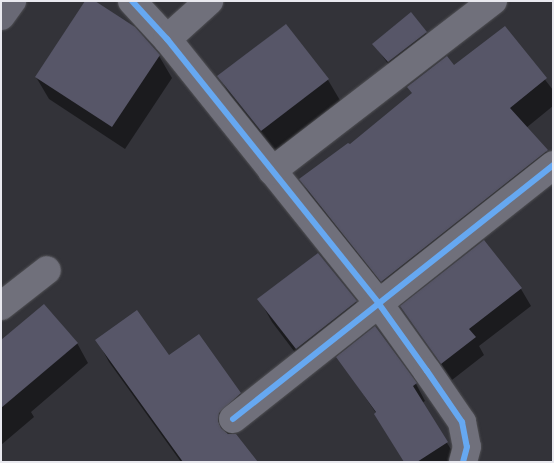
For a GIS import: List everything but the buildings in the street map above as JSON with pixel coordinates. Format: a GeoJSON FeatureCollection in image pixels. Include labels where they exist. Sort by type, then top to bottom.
{"type":"FeatureCollection","features":[{"type":"Feature","properties":{"kind":"main road"},"geometry":{"type":"LineString","coordinates":[[1,16],[12,1]]}},
{"type":"Feature","properties":{"kind":"street"},"geometry":{"type":"LineString","coordinates":[[132,1],[167,39],[379,304],[462,422],[466,447],[463,462]]}},
{"type":"Feature","properties":{"kind":"street"},"geometry":{"type":"LineString","coordinates":[[167,39],[210,1]]}},
{"type":"Feature","properties":{"kind":"street"},"geometry":{"type":"LineString","coordinates":[[272,171],[493,1]]}},
{"type":"Feature","properties":{"kind":"street"},"geometry":{"type":"LineString","coordinates":[[233,418],[553,166]]}},
{"type":"Feature","properties":{"kind":"street"},"geometry":{"type":"LineString","coordinates":[[1,306],[47,270]]}},
{"type":"Feature","properties":{"kind":"cycle path"},"geometry":{"type":"LineString","coordinates":[[132,1],[167,39],[379,304],[462,422],[467,447],[463,462]]}},
{"type":"Feature","properties":{"kind":"cycle path"},"geometry":{"type":"LineString","coordinates":[[233,419],[553,165]]}}]}
